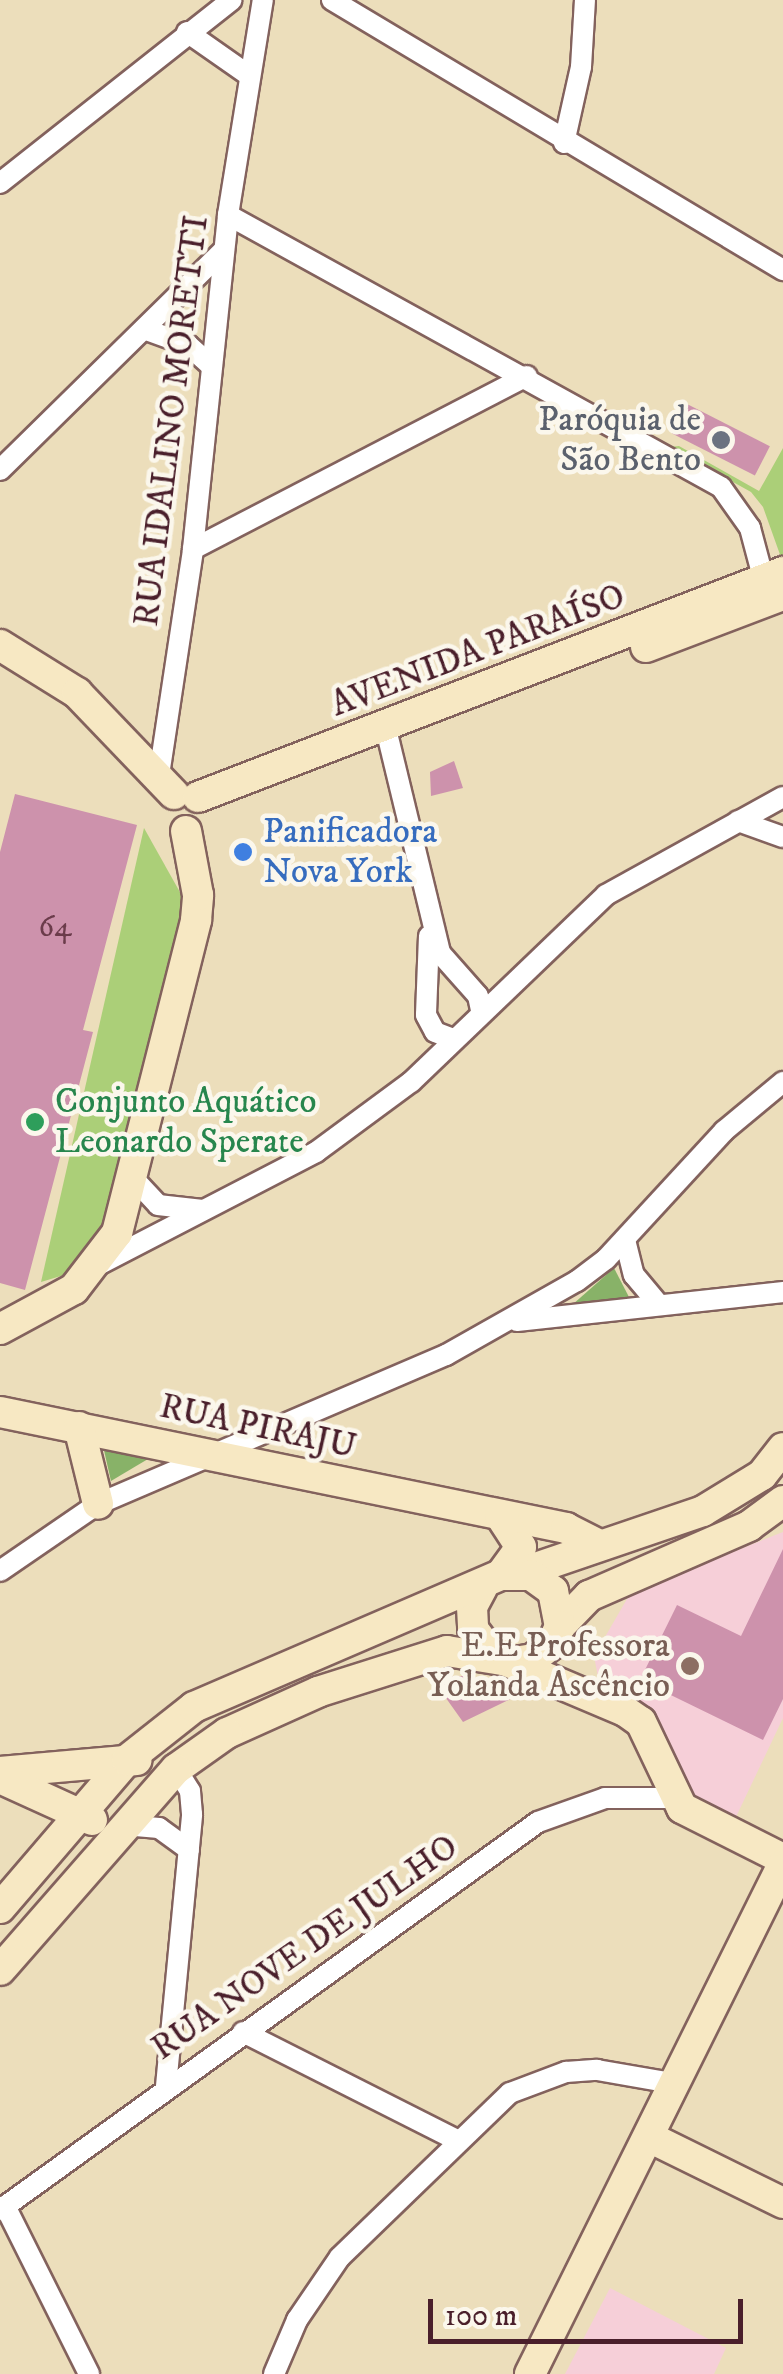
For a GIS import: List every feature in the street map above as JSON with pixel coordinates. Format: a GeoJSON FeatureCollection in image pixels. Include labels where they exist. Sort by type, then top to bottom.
{"type":"FeatureCollection","features":[{"type":"Feature","properties":{"kind":"street"},"geometry":{"type":"LineString","coordinates":[[0,183],[186,32],[232,0]]}},
{"type":"Feature","properties":{"kind":"street","name":"RUA IDALINO MORETTI"},"geometry":{"type":"LineString","coordinates":[[184,802],[193,549],[223,251],[247,74],[263,0]]}},
{"type":"Feature","properties":{"kind":"street"},"geometry":{"type":"LineString","coordinates":[[332,0],[564,144],[782,269]]}},
{"type":"Feature","properties":{"kind":"street"},"geometry":{"type":"LineString","coordinates":[[564,144],[581,67],[586,0]]}},
{"type":"Feature","properties":{"kind":"street"},"geometry":{"type":"LineString","coordinates":[[186,32],[247,74]]}},
{"type":"Feature","properties":{"kind":"street"},"geometry":{"type":"LineString","coordinates":[[228,215],[527,376],[721,487],[750,528],[775,586]]}},
{"type":"Feature","properties":{"kind":"street"},"geometry":{"type":"LineString","coordinates":[[0,470],[223,251]]}},
{"type":"Feature","properties":{"kind":"street"},"geometry":{"type":"LineString","coordinates":[[144,328],[188,345],[212,366]]}},
{"type":"Feature","properties":{"kind":"street"},"geometry":{"type":"LineString","coordinates":[[193,549],[527,376]]}},
{"type":"Feature","properties":{"kind":"street","name":"AVENIDA PARAÍSO"},"geometry":{"type":"LineString","coordinates":[[184,802],[388,737],[775,586]]}},
{"type":"Feature","properties":{"kind":"street"},"geometry":{"type":"LineString","coordinates":[[0,645],[77,693],[184,802],[198,895],[196,920],[134,1179],[117,1233],[98,1265]]}},
{"type":"Feature","properties":{"kind":"street"},"geometry":{"type":"LineString","coordinates":[[388,737],[430,924],[440,953],[478,996],[481,1010]]}},
{"type":"Feature","properties":{"kind":"street"},"geometry":{"type":"LineString","coordinates":[[0,1329],[47,1308],[98,1265],[316,1152],[411,1082],[481,1010],[606,895],[783,797]]}},
{"type":"Feature","properties":{"kind":"street"},"geometry":{"type":"LineString","coordinates":[[738,821],[783,837]]}},
{"type":"Feature","properties":{"kind":"street"},"geometry":{"type":"LineString","coordinates":[[430,924],[426,1015],[434,1032],[452,1039]]}},
{"type":"Feature","properties":{"kind":"street"},"geometry":{"type":"LineString","coordinates":[[0,1571],[98,1504],[215,1457],[509,1322],[594,1270],[724,1131],[783,1082]]}},
{"type":"Feature","properties":{"kind":"street"},"geometry":{"type":"LineString","coordinates":[[134,1179],[158,1206],[210,1209]]}},
{"type":"Feature","properties":{"kind":"street"},"geometry":{"type":"LineString","coordinates":[[625,1240],[634,1275],[659,1305]]}},
{"type":"Feature","properties":{"kind":"street"},"geometry":{"type":"LineString","coordinates":[[509,1322],[783,1292]]}},
{"type":"Feature","properties":{"kind":"street","name":"RUA PIRAJU"},"geometry":{"type":"LineString","coordinates":[[0,1412],[566,1528],[598,1544]]}},
{"type":"Feature","properties":{"kind":"street"},"geometry":{"type":"LineString","coordinates":[[79,1427],[98,1504]]}},
{"type":"Feature","properties":{"kind":"street"},"geometry":{"type":"LineString","coordinates":[[0,1908],[127,1760],[215,1695],[501,1578],[704,1511],[772,1483],[783,1448]]}},
{"type":"Feature","properties":{"kind":"street"},"geometry":{"type":"LineString","coordinates":[[0,1970],[124,1824],[176,1770],[228,1733],[318,1692],[447,1651],[499,1659],[534,1659],[589,1596],[749,1526],[783,1500]]}},
{"type":"Feature","properties":{"kind":"street"},"geometry":{"type":"LineString","coordinates":[[500,1515],[521,1547],[470,1618],[479,1643],[499,1659],[641,1722],[671,1798],[783,1862],[651,2138],[530,2374]]}},
{"type":"Feature","properties":{"kind":"street"},"geometry":{"type":"LineString","coordinates":[[501,1578],[553,1591],[560,1678],[580,1694]]}},
{"type":"Feature","properties":{"kind":"street"},"geometry":{"type":"LineString","coordinates":[[0,1775],[127,1760],[176,1770],[190,1791],[166,2086]]}},
{"type":"Feature","properties":{"kind":"street"},"geometry":{"type":"LineString","coordinates":[[0,1775],[76,1817],[160,1828],[188,1850]]}},
{"type":"Feature","properties":{"kind":"street","name":"RUA NOVE DE JULHO"},"geometry":{"type":"LineString","coordinates":[[2,2208],[166,2086],[538,1822],[606,1798],[671,1798]]}},
{"type":"Feature","properties":{"kind":"street"},"geometry":{"type":"LineString","coordinates":[[243,2032],[457,2140]]}},
{"type":"Feature","properties":{"kind":"street"},"geometry":{"type":"LineString","coordinates":[[274,2374],[297,2320],[340,2257],[510,2093],[566,2072],[597,2070],[677,2084]]}},
{"type":"Feature","properties":{"kind":"street"},"geometry":{"type":"LineString","coordinates":[[651,2138],[783,2204]]}},
{"type":"Feature","properties":{"kind":"street"},"geometry":{"type":"LineString","coordinates":[[2,2208],[89,2374]]}},
{"type":"Feature","properties":{"kind":"shaded area","name":"E.E Professora Yolanda Ascêncio"},"geometry":{"type":"Polygon","coordinates":[[[783,1532],[783,1718],[735,1819],[686,1794],[653,1714],[598,1677],[594,1656],[631,1592],[783,1532]]]}},
{"type":"Feature","properties":{"kind":"shaded area"},"geometry":{"type":"Polygon","coordinates":[[[610,2288],[726,2348],[714,2374],[565,2374],[610,2288]]]}},
{"type":"Feature","properties":{"kind":"green space"},"geometry":{"type":"Polygon","coordinates":[[[679,446],[759,491],[783,448],[783,563],[763,507],[751,492],[670,447],[679,446]]]}},
{"type":"Feature","properties":{"kind":"green space"},"geometry":{"type":"Polygon","coordinates":[[[144,828],[186,903],[105,1235],[74,1272],[41,1282],[144,828]]]}},
{"type":"Feature","properties":{"kind":"green space"},"geometry":{"type":"Polygon","coordinates":[[[614,1268],[630,1299],[572,1305],[614,1268]]]}},
{"type":"Feature","properties":{"kind":"green space"},"geometry":{"type":"Polygon","coordinates":[[[103,1446],[153,1456],[111,1481],[103,1446]]]}},
{"type":"Feature","properties":{"kind":"building","name":"Paróquia de São Bento"},"geometry":{"type":"Polygon","coordinates":[[[687,404],[770,446],[755,476],[672,433],[687,404]]]}},
{"type":"Feature","properties":{"kind":"building"},"geometry":{"type":"Polygon","coordinates":[[[454,761],[463,788],[431,796],[430,772],[454,761]]]}},
{"type":"Feature","properties":{"kind":"building"},"geometry":{"type":"Polygon","coordinates":[[[15,794],[137,825],[83,1030],[93,1032],[25,1290],[0,1283],[0,852],[15,794]]]}},
{"type":"Feature","properties":{"kind":"building"},"geometry":{"type":"Polygon","coordinates":[[[783,1549],[783,1699],[763,1740],[640,1680],[677,1605],[741,1636],[783,1549]]]}},
{"type":"Feature","properties":{"kind":"building"},"geometry":{"type":"Polygon","coordinates":[[[466,1676],[525,1692],[463,1722],[431,1677],[466,1676]]]}},
{"type":"Feature","properties":{"kind":"place","name":"Paróquia de São Bento"},"geometry":{"type":"Point","coordinates":[721,440]}},
{"type":"Feature","properties":{"kind":"place","name":"Panificadora Nova York"},"geometry":{"type":"Point","coordinates":[243,852]}},
{"type":"Feature","properties":{"kind":"place","name":"Conjunto Aquático Leonardo Sperate"},"geometry":{"type":"Point","coordinates":[35,1122]}},
{"type":"Feature","properties":{"kind":"place","name":"E.E Professora Yolanda Ascêncio"},"geometry":{"type":"Point","coordinates":[690,1666]}}]}
